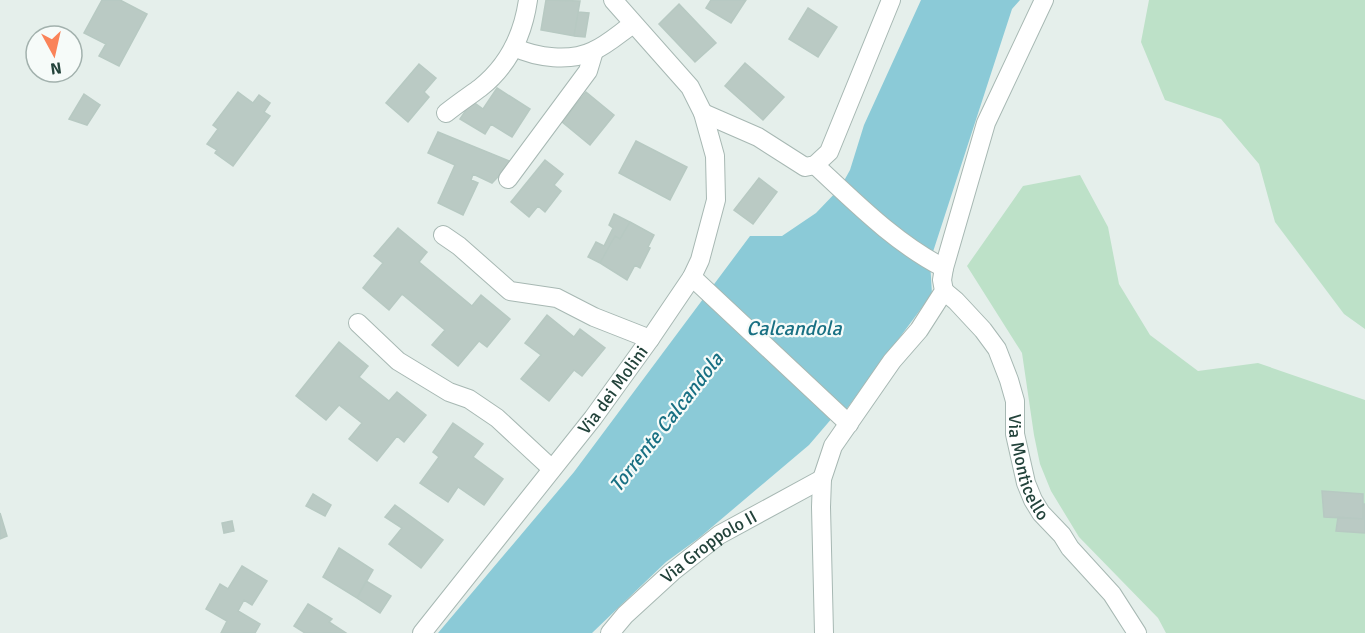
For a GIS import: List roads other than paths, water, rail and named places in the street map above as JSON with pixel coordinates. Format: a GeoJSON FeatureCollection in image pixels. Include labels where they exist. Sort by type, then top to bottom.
{"type":"FeatureCollection","features":[{"type":"Feature","properties":{"kind":"street"},"geometry":{"type":"LineString","coordinates":[[446,113],[495,74],[514,47],[523,29],[528,0]]}},
{"type":"Feature","properties":{"kind":"street","name":"Via dei Molini"},"geometry":{"type":"LineString","coordinates":[[422,633],[593,418],[650,339],[698,282],[700,260],[716,200],[715,156],[703,112],[690,87],[613,0]]}},
{"type":"Feature","properties":{"kind":"street"},"geometry":{"type":"LineString","coordinates":[[703,112],[758,137],[805,167],[815,165],[829,152],[891,0]]}},
{"type":"Feature","properties":{"kind":"street"},"geometry":{"type":"LineString","coordinates":[[824,633],[822,479],[833,446],[845,420],[919,330],[944,291],[942,280],[944,268],[986,123],[1044,0]]}},
{"type":"Feature","properties":{"kind":"street"},"geometry":{"type":"LineString","coordinates":[[514,47],[529,54],[546,56],[583,55],[594,51],[633,24]]}},
{"type":"Feature","properties":{"kind":"street"},"geometry":{"type":"LineString","coordinates":[[508,180],[588,71],[594,51]]}},
{"type":"Feature","properties":{"kind":"street"},"geometry":{"type":"LineString","coordinates":[[815,165],[885,230],[944,268]]}},
{"type":"Feature","properties":{"kind":"street"},"geometry":{"type":"LineString","coordinates":[[443,235],[459,246],[510,291],[557,298],[594,317],[650,339]]}},
{"type":"Feature","properties":{"kind":"street"},"geometry":{"type":"LineString","coordinates":[[698,282],[845,420]]}},
{"type":"Feature","properties":{"kind":"street","name":"Via Monticello"},"geometry":{"type":"LineString","coordinates":[[944,291],[983,330],[997,349],[1015,401],[1015,434],[1032,500],[1070,548],[1112,594],[1137,633]]}},
{"type":"Feature","properties":{"kind":"street"},"geometry":{"type":"LineString","coordinates":[[358,323],[398,361],[449,392],[469,399],[497,418],[552,469]]}},
{"type":"Feature","properties":{"kind":"street","name":"Via Groppolo II"},"geometry":{"type":"LineString","coordinates":[[610,633],[625,615],[672,572],[719,535],[822,479]]}},
{"type":"Feature","properties":{"kind":"water","name":"Calcandola"},"geometry":{"type":"Polygon","coordinates":[[[921,0],[1020,0],[1012,9],[930,261],[932,294],[845,411],[839,410],[809,445],[699,538],[666,562],[592,633],[438,633],[574,472],[750,236],[782,236],[816,213],[840,188],[850,170],[864,125],[921,0]]]}},
{"type":"Feature","properties":{"kind":"water label","name":"Torrente Calcandola"},"geometry":{"type":"Point","coordinates":[666,422]}}]}
